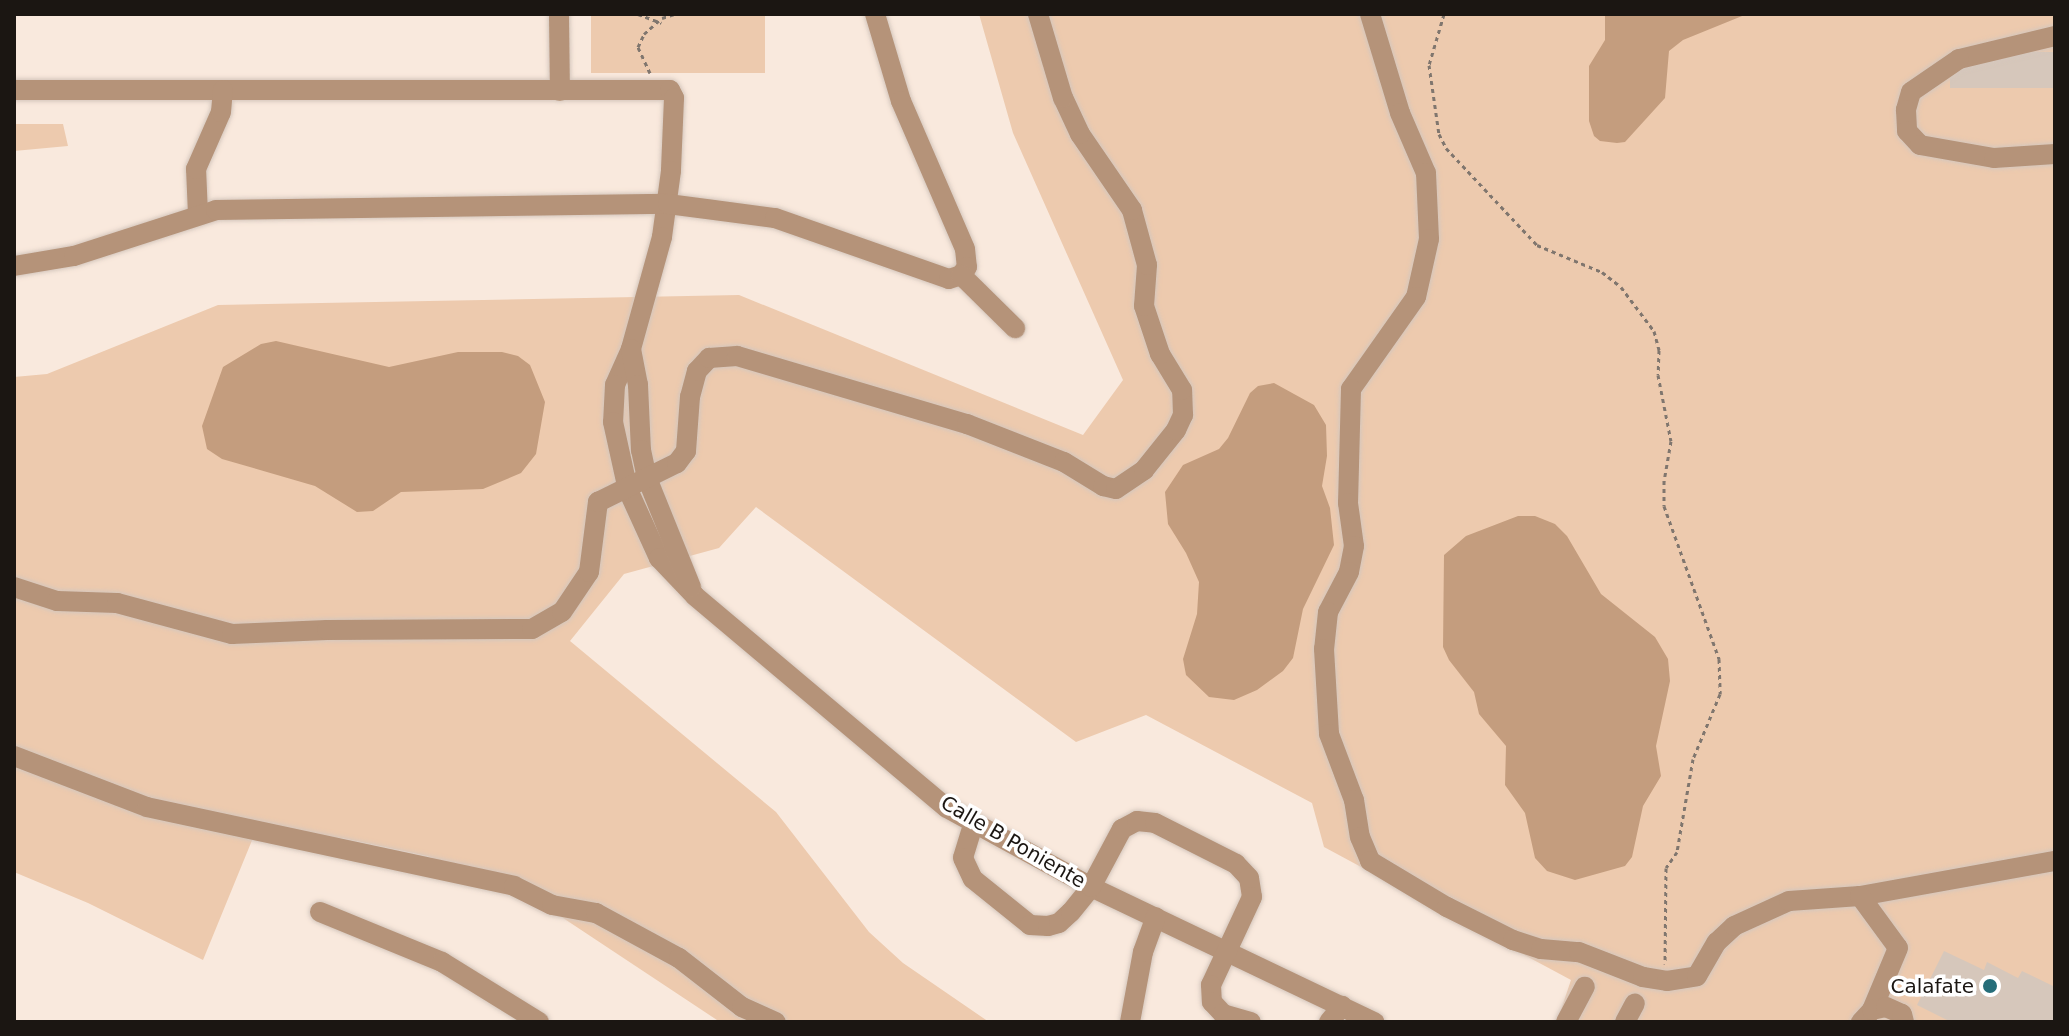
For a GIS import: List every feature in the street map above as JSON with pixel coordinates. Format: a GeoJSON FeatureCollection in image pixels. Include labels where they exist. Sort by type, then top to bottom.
{"type":"FeatureCollection","features":[{"type":"Feature","properties":{"kind":"street"},"geometry":{"type":"LineString","coordinates":[[559,14],[560,91]]}},
{"type":"Feature","properties":{"kind":"street"},"geometry":{"type":"LineString","coordinates":[[14,266],[74,256],[216,210],[668,204],[775,218],[949,279],[961,275],[967,267],[965,249],[901,101],[875,14]]}},
{"type":"Feature","properties":{"kind":"street"},"geometry":{"type":"LineString","coordinates":[[14,587],[57,601],[117,603],[232,634],[532,629],[562,612],[589,572],[598,502],[628,490],[677,463],[686,451],[690,397],[697,371],[709,358],[737,356],[967,424],[1064,462],[1103,486],[1116,489],[1144,470],[1180,423],[1183,415],[1182,390],[1160,354],[1144,306],[1147,265],[1132,210],[1080,134],[1063,98],[1038,14]]}},
{"type":"Feature","properties":{"kind":"street"},"geometry":{"type":"LineString","coordinates":[[1370,14],[1400,113],[1426,173],[1429,239],[1416,297],[1351,389],[1348,503],[1354,546],[1349,572],[1328,612],[1324,649],[1329,734],[1354,800],[1360,837],[1370,861],[1388,874],[1513,940],[1541,949],[1579,952],[1643,977],[1667,981],[1697,976],[1717,942],[1734,926],[1789,901],[1860,896],[2055,861]]}},
{"type":"Feature","properties":{"kind":"street"},"geometry":{"type":"LineString","coordinates":[[2055,36],[1959,59],[1911,92],[1906,110],[1907,131],[1920,145],[1994,158],[2055,154]]}},
{"type":"Feature","properties":{"kind":"street"},"geometry":{"type":"LineString","coordinates":[[14,90],[673,92],[668,204],[631,349]]}},
{"type":"Feature","properties":{"kind":"street"},"geometry":{"type":"LineString","coordinates":[[198,214],[196,169],[221,112],[223,90]]}},
{"type":"Feature","properties":{"kind":"street"},"geometry":{"type":"LineString","coordinates":[[961,275],[1015,328]]}},
{"type":"Feature","properties":{"kind":"street","name":"Calle B Poniente"},"geometry":{"type":"LineString","coordinates":[[631,349],[638,385],[641,450],[647,478],[695,596]]}},
{"type":"Feature","properties":{"kind":"street","name":"Calle B Poniente"},"geometry":{"type":"LineString","coordinates":[[631,349],[615,385],[613,422],[628,490],[659,558],[695,596],[886,759],[973,825],[1091,887],[1228,951],[1335,1014],[1374,1022]]}},
{"type":"Feature","properties":{"kind":"street"},"geometry":{"type":"LineString","coordinates":[[14,756],[147,807],[514,886],[552,905],[596,913],[679,958],[742,1007],[776,1022]]}},
{"type":"Feature","properties":{"kind":"street"},"geometry":{"type":"LineString","coordinates":[[973,825],[963,858],[973,879],[1030,925],[1059,923],[1091,887],[1122,829],[1137,821],[1155,823],[1236,864],[1249,878],[1252,897],[1211,985],[1212,1002],[1223,1014],[1251,1022]]}},
{"type":"Feature","properties":{"kind":"street"},"geometry":{"type":"LineString","coordinates":[[1860,896],[1898,948],[1866,1016]]}},
{"type":"Feature","properties":{"kind":"street"},"geometry":{"type":"LineString","coordinates":[[320,912],[442,962],[539,1022]]}},
{"type":"Feature","properties":{"kind":"street"},"geometry":{"type":"LineString","coordinates":[[1130,1022],[1143,952],[1156,917]]}},
{"type":"Feature","properties":{"kind":"street"},"geometry":{"type":"LineString","coordinates":[[1566,1022],[1585,987]]}},
{"type":"Feature","properties":{"kind":"street"},"geometry":{"type":"LineString","coordinates":[[1625,1022],[1635,1003]]}},
{"type":"Feature","properties":{"kind":"street"},"geometry":{"type":"LineString","coordinates":[[1866,1016],[1886,1007],[1902,1014],[1904,1022]]}},
{"type":"Feature","properties":{"kind":"path"},"geometry":{"type":"LineString","coordinates":[[638,14],[661,23]]}},
{"type":"Feature","properties":{"kind":"path"},"geometry":{"type":"LineString","coordinates":[[650,73],[638,47],[644,34],[661,23],[662,18],[674,14]]}},
{"type":"Feature","properties":{"kind":"path"},"geometry":{"type":"LineString","coordinates":[[1444,14],[1429,65],[1439,134],[1446,148],[1537,245],[1602,272],[1621,287],[1654,331],[1659,350],[1658,375],[1671,441],[1664,481],[1664,506],[1719,659],[1720,694],[1693,759],[1677,852],[1666,868],[1667,981]]}},
{"type":"Feature","properties":{"kind":"shaded area"},"geometry":{"type":"Polygon","coordinates":[[[591,14],[765,14],[765,73],[591,73],[591,14]]]}},
{"type":"Feature","properties":{"kind":"shaded area"},"geometry":{"type":"Polygon","coordinates":[[[979,14],[2055,14],[2055,1022],[1557,1022],[1571,980],[1324,847],[1312,803],[1146,715],[1076,742],[756,507],[719,548],[624,574],[570,641],[776,812],[869,932],[903,963],[989,1022],[720,1022],[548,908],[469,871],[427,856],[342,838],[255,833],[203,960],[88,903],[14,872],[14,377],[47,374],[218,305],[739,295],[1083,435],[1123,380],[1013,133],[979,14]]]}},
{"type":"Feature","properties":{"kind":"shaded area"},"geometry":{"type":"Polygon","coordinates":[[[1605,14],[1747,14],[1683,40],[1669,51],[1665,98],[1625,142],[1617,143],[1600,141],[1594,136],[1589,121],[1589,66],[1605,40],[1605,14]]]}},
{"type":"Feature","properties":{"kind":"shaded area"},"geometry":{"type":"Polygon","coordinates":[[[14,124],[63,124],[68,146],[14,151],[14,124]]]}},
{"type":"Feature","properties":{"kind":"shaded area"},"geometry":{"type":"Polygon","coordinates":[[[276,341],[389,367],[458,352],[502,352],[518,356],[530,365],[545,402],[536,454],[521,473],[483,489],[401,492],[373,511],[357,512],[315,486],[222,459],[207,449],[202,426],[223,367],[261,344],[276,341]]]}},
{"type":"Feature","properties":{"kind":"shaded area"},"geometry":{"type":"Polygon","coordinates":[[[1274,383],[1314,405],[1326,425],[1327,456],[1322,486],[1330,508],[1334,545],[1303,609],[1293,658],[1283,671],[1257,690],[1234,700],[1209,697],[1186,675],[1183,659],[1197,614],[1199,582],[1168,524],[1165,492],[1183,465],[1219,449],[1228,438],[1250,393],[1258,386],[1274,383]]]}},
{"type":"Feature","properties":{"kind":"shaded area"},"geometry":{"type":"Polygon","coordinates":[[[1518,516],[1535,516],[1555,524],[1567,536],[1601,594],[1655,637],[1668,659],[1670,681],[1656,746],[1661,776],[1643,806],[1632,857],[1625,866],[1575,880],[1547,871],[1535,858],[1525,813],[1505,785],[1506,746],[1479,714],[1474,692],[1449,660],[1443,647],[1444,555],[1466,536],[1518,516]]]}},
{"type":"Feature","properties":{"kind":"building"},"geometry":{"type":"Polygon","coordinates":[[[1950,52],[2055,52],[2055,88],[1950,88],[1950,52]]]}},
{"type":"Feature","properties":{"kind":"building","name":"Calafate"},"geometry":{"type":"Polygon","coordinates":[[[1944,951],[1984,970],[1987,962],[2018,978],[2022,971],[2055,987],[2055,1022],[1951,1022],[1917,1005],[1944,951]]]}},
{"type":"Feature","properties":{"kind":"place","name":"Calafate"},"geometry":{"type":"Point","coordinates":[1990,986]}}]}
